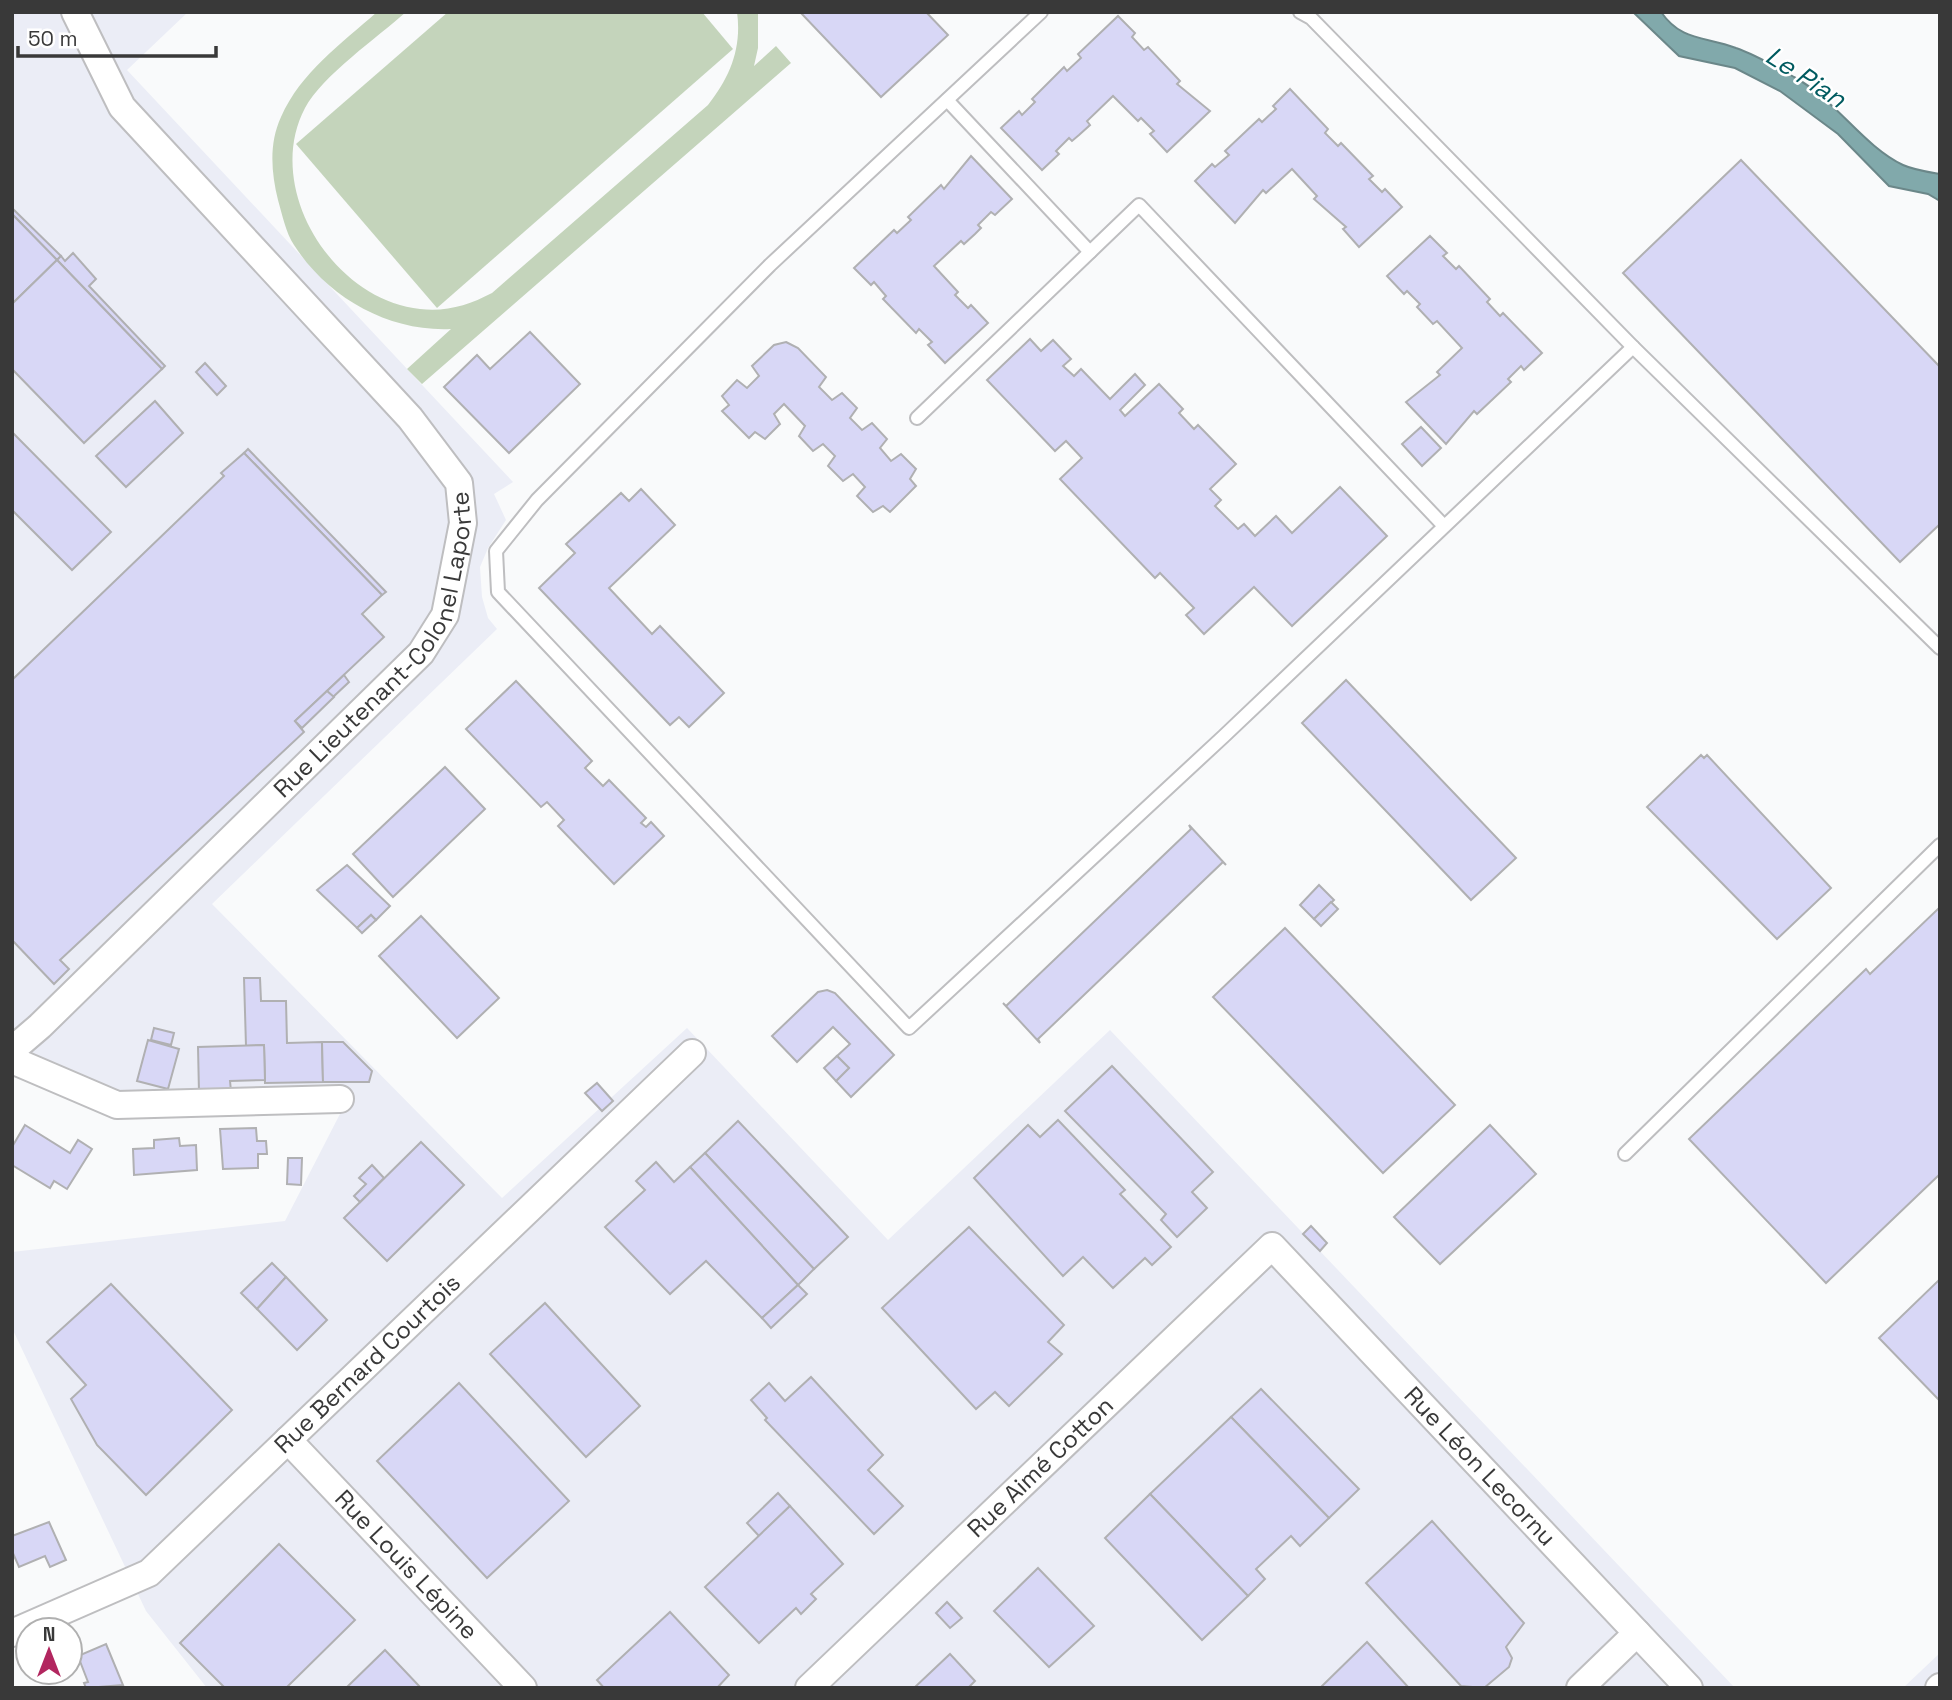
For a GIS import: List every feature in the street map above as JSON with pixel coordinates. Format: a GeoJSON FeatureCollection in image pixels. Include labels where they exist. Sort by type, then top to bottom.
{"type":"FeatureCollection","features":[{"type":"Feature","properties":{"kind":"street","name":"Rue Lieutenant-Colonel Laporte"},"geometry":{"type":"LineString","coordinates":[[12,1050],[40,1026],[421,653],[444,615],[463,523],[460,483],[410,418],[122,107],[78,22]]}},
{"type":"Feature","properties":{"kind":"street","name":"Rue Bernard Courtois"},"geometry":{"type":"LineString","coordinates":[[12,1633],[149,1573],[692,1053]]}},
{"type":"Feature","properties":{"kind":"street"},"geometry":{"type":"LineString","coordinates":[[12,1059],[117,1105],[340,1099]]}},
{"type":"Feature","properties":{"kind":"street","name":"Rue Léon Lecornu"},"geometry":{"type":"LineString","coordinates":[[1272,1246],[1689,1688]]}},
{"type":"Feature","properties":{"kind":"street","name":"Rue Aimé Cotton"},"geometry":{"type":"LineString","coordinates":[[809,1688],[1272,1246]]}},
{"type":"Feature","properties":{"kind":"street","name":"Rue Louis Lépine"},"geometry":{"type":"LineString","coordinates":[[288,1440],[523,1688]]}},
{"type":"Feature","properties":{"kind":"street"},"geometry":{"type":"LineString","coordinates":[[1580,1688],[1637,1633]]}},
{"type":"Feature","properties":{"kind":"lane"},"geometry":{"type":"LineString","coordinates":[[1041,12],[761,275],[537,500],[496,551],[498,592],[909,1028],[1633,347]]}},
{"type":"Feature","properties":{"kind":"lane"},"geometry":{"type":"LineString","coordinates":[[1300,12],[1311,18],[1633,347],[1940,648]]}},
{"type":"Feature","properties":{"kind":"lane"},"geometry":{"type":"LineString","coordinates":[[947,100],[1090,252]]}},
{"type":"Feature","properties":{"kind":"lane"},"geometry":{"type":"LineString","coordinates":[[917,418],[1139,205],[1444,526]]}},
{"type":"Feature","properties":{"kind":"lane"},"geometry":{"type":"LineString","coordinates":[[1625,1154],[1940,845]]}},
{"type":"Feature","properties":{"kind":"shaded area"},"geometry":{"type":"Polygon","coordinates":[[[12,12],[188,12],[127,70],[513,482],[494,494],[506,520],[488,548],[480,567],[482,597],[488,618],[497,629],[212,904],[502,1198],[687,1028],[888,1240],[1110,1030],[1735,1688],[207,1688],[146,1611],[12,1328],[12,1252],[285,1221],[342,1110],[124,1117],[12,1066],[12,12]]]}},
{"type":"Feature","properties":{"kind":"shaded area"},"geometry":{"type":"Polygon","coordinates":[[[1940,1653],[1940,1688],[1903,1688],[1940,1653]]]}},
{"type":"Feature","properties":{"kind":"green space"},"geometry":{"type":"Polygon","coordinates":[[[377,12],[406,12],[351,57],[313,96],[305,108],[294,139],[293,172],[300,204],[314,235],[334,263],[359,285],[388,301],[420,309],[458,307],[492,293],[708,105],[723,84],[733,61],[738,38],[737,12],[758,12],[758,48],[754,66],[776,46],[791,63],[422,384],[407,369],[451,329],[405,325],[383,318],[342,296],[324,281],[291,240],[274,179],[274,137],[289,101],[311,72],[377,12]]]}},
{"type":"Feature","properties":{"kind":"green space"},"geometry":{"type":"Polygon","coordinates":[[[448,12],[702,12],[733,49],[437,308],[296,144],[448,12]]]}},
{"type":"Feature","properties":{"kind":"water"},"geometry":{"type":"Polygon","coordinates":[[[1633,12],[1661,12],[1677,29],[1743,51],[1809,86],[1889,157],[1907,167],[1940,174],[1940,201],[1928,194],[1889,186],[1838,134],[1780,91],[1735,68],[1679,56],[1633,12]]]}},
{"type":"Feature","properties":{"kind":"building"},"geometry":{"type":"Polygon","coordinates":[[[800,12],[926,12],[948,35],[881,97],[800,12]]]}},
{"type":"Feature","properties":{"kind":"building"},"geometry":{"type":"Polygon","coordinates":[[[1118,16],[1135,33],[1132,37],[1144,50],[1148,47],[1180,81],[1177,84],[1210,111],[1167,152],[1150,134],[1154,131],[1141,118],[1138,121],[1113,96],[1087,121],[1090,125],[1072,141],[1069,138],[1056,151],[1059,154],[1042,170],[1001,128],[1019,111],[1022,115],[1035,102],[1032,99],[1064,67],[1067,71],[1081,58],[1078,54],[1118,16]]]}},
{"type":"Feature","properties":{"kind":"building"},"geometry":{"type":"Polygon","coordinates":[[[1290,89],[1328,129],[1325,133],[1338,146],[1341,143],[1373,176],[1369,179],[1382,192],[1385,189],[1402,207],[1359,247],[1343,229],[1346,227],[1314,199],[1317,196],[1292,169],[1266,193],[1263,190],[1235,223],[1195,181],[1212,164],[1215,167],[1229,155],[1225,151],[1259,119],[1262,122],[1276,109],[1273,106],[1290,89]]]}},
{"type":"Feature","properties":{"kind":"building"},"geometry":{"type":"Polygon","coordinates":[[[971,156],[1012,199],[995,215],[991,212],[978,225],[981,228],[975,234],[964,244],[961,241],[934,266],[958,292],[955,295],[968,308],[971,305],[988,323],[945,363],[928,345],[932,342],[919,329],[916,333],[883,299],[886,296],[874,282],[871,285],[854,268],[894,230],[897,233],[911,220],[908,217],[941,185],[944,189],[971,156]]]}},
{"type":"Feature","properties":{"kind":"building"},"geometry":{"type":"Polygon","coordinates":[[[1741,160],[1940,367],[1940,524],[1900,562],[1623,273],[1741,160]]]}},
{"type":"Feature","properties":{"kind":"building"},"geometry":{"type":"Polygon","coordinates":[[[12,208],[61,256],[57,260],[12,214],[12,208]]]}},
{"type":"Feature","properties":{"kind":"building"},"geometry":{"type":"Polygon","coordinates":[[[12,214],[57,260],[12,304],[12,214]]]}},
{"type":"Feature","properties":{"kind":"building"},"geometry":{"type":"Polygon","coordinates":[[[1430,236],[1447,253],[1443,256],[1456,269],[1459,266],[1490,299],[1487,302],[1500,316],[1503,313],[1542,353],[1524,370],[1521,366],[1508,379],[1511,382],[1477,414],[1474,411],[1446,444],[1406,402],[1440,375],[1437,372],[1462,348],[1437,321],[1433,324],[1417,307],[1420,304],[1407,291],[1404,294],[1387,276],[1430,236]]]}},
{"type":"Feature","properties":{"kind":"building"},"geometry":{"type":"Polygon","coordinates":[[[73,253],[96,279],[89,286],[165,366],[162,369],[57,260],[61,256],[65,261],[73,253]]]}},
{"type":"Feature","properties":{"kind":"building"},"geometry":{"type":"Polygon","coordinates":[[[57,260],[162,369],[84,443],[12,369],[12,304],[57,260]]]}},
{"type":"Feature","properties":{"kind":"building"},"geometry":{"type":"Polygon","coordinates":[[[530,332],[580,384],[509,453],[444,387],[477,355],[490,369],[530,332]]]}},
{"type":"Feature","properties":{"kind":"building"},"geometry":{"type":"Polygon","coordinates":[[[1030,339],[1041,351],[1053,340],[1071,359],[1063,366],[1074,376],[1081,369],[1110,399],[1135,374],[1145,385],[1120,410],[1125,416],[1159,384],[1183,409],[1179,413],[1194,429],[1198,425],[1236,464],[1210,489],[1221,500],[1215,506],[1238,529],[1244,524],[1255,536],[1276,516],[1292,533],[1340,487],[1387,536],[1292,626],[1254,587],[1204,634],[1186,615],[1194,608],[1160,573],[1155,578],[1060,479],[1082,458],[1066,441],[1055,451],[987,380],[1030,339]]]}},
{"type":"Feature","properties":{"kind":"building"},"geometry":{"type":"Polygon","coordinates":[[[786,342],[798,348],[826,377],[819,387],[832,400],[842,393],[857,408],[850,418],[862,430],[872,423],[887,439],[880,448],[891,461],[901,454],[916,469],[910,479],[916,486],[890,512],[883,506],[873,512],[857,496],[865,487],[853,474],[843,481],[828,466],[835,456],[823,444],[813,451],[799,436],[805,426],[784,404],[774,414],[780,424],[765,439],[755,432],[749,438],[722,411],[729,405],[722,396],[737,380],[747,388],[759,376],[752,366],[774,345],[786,342]]]}},
{"type":"Feature","properties":{"kind":"building"},"geometry":{"type":"Polygon","coordinates":[[[205,363],[226,386],[217,395],[196,372],[205,363]]]}},
{"type":"Feature","properties":{"kind":"building"},"geometry":{"type":"Polygon","coordinates":[[[155,401],[183,433],[126,487],[96,456],[155,401]]]}},
{"type":"Feature","properties":{"kind":"building"},"geometry":{"type":"Polygon","coordinates":[[[1421,427],[1441,448],[1422,466],[1402,444],[1421,427]]]}},
{"type":"Feature","properties":{"kind":"building"},"geometry":{"type":"Polygon","coordinates":[[[12,432],[111,532],[72,570],[12,510],[12,432]]]}},
{"type":"Feature","properties":{"kind":"building"},"geometry":{"type":"Polygon","coordinates":[[[248,449],[386,592],[382,595],[244,453],[248,449]]]}},
{"type":"Feature","properties":{"kind":"building"},"geometry":{"type":"Polygon","coordinates":[[[244,453],[382,595],[362,614],[384,637],[295,721],[304,732],[60,960],[69,969],[54,984],[12,940],[12,680],[224,476],[221,473],[244,453]]]}},
{"type":"Feature","properties":{"kind":"building"},"geometry":{"type":"Polygon","coordinates":[[[641,489],[675,525],[609,588],[652,634],[660,626],[724,693],[689,727],[679,717],[670,725],[539,588],[575,553],[566,544],[621,493],[629,501],[641,489]]]}},
{"type":"Feature","properties":{"kind":"building"},"geometry":{"type":"Polygon","coordinates":[[[344,675],[349,682],[333,697],[327,691],[344,675]]]}},
{"type":"Feature","properties":{"kind":"building"},"geometry":{"type":"Polygon","coordinates":[[[1346,680],[1516,858],[1471,900],[1302,723],[1346,680]]]}},
{"type":"Feature","properties":{"kind":"building"},"geometry":{"type":"Polygon","coordinates":[[[516,681],[592,761],[585,768],[603,786],[609,780],[646,818],[641,823],[646,827],[651,822],[664,836],[614,884],[558,826],[564,820],[547,802],[541,807],[466,729],[516,681]]]}},
{"type":"Feature","properties":{"kind":"building"},"geometry":{"type":"Polygon","coordinates":[[[327,691],[334,697],[302,728],[295,721],[327,691]]]}},
{"type":"Feature","properties":{"kind":"building"},"geometry":{"type":"Polygon","coordinates":[[[1701,755],[1704,758],[1707,755],[1831,888],[1777,939],[1647,807],[1701,755]]]}},
{"type":"Feature","properties":{"kind":"building"},"geometry":{"type":"Polygon","coordinates":[[[445,767],[485,809],[393,897],[353,854],[445,767]]]}},
{"type":"Feature","properties":{"kind":"building"},"geometry":{"type":"Polygon","coordinates":[[[1189,825],[1226,865],[1223,862],[1038,1039],[1040,1043],[1003,1003],[1006,1006],[1191,829],[1189,825]]]}},
{"type":"Feature","properties":{"kind":"building"},"geometry":{"type":"Polygon","coordinates":[[[347,865],[390,906],[376,920],[371,915],[357,928],[317,890],[347,865]]]}},
{"type":"Feature","properties":{"kind":"building"},"geometry":{"type":"Polygon","coordinates":[[[1319,885],[1334,900],[1314,919],[1300,905],[1319,885]]]}},
{"type":"Feature","properties":{"kind":"building"},"geometry":{"type":"Polygon","coordinates":[[[1331,902],[1338,909],[1321,926],[1314,919],[1331,902]]]}},
{"type":"Feature","properties":{"kind":"building"},"geometry":{"type":"Polygon","coordinates":[[[1940,907],[1940,1174],[1826,1283],[1689,1139],[1866,969],[1870,974],[1940,907]]]}},
{"type":"Feature","properties":{"kind":"building"},"geometry":{"type":"Polygon","coordinates":[[[371,915],[376,920],[362,933],[357,928],[371,915]]]}},
{"type":"Feature","properties":{"kind":"building"},"geometry":{"type":"Polygon","coordinates":[[[421,916],[499,998],[457,1038],[379,956],[421,916]]]}},
{"type":"Feature","properties":{"kind":"building"},"geometry":{"type":"Polygon","coordinates":[[[1285,928],[1455,1105],[1383,1173],[1213,997],[1285,928]]]}},
{"type":"Feature","properties":{"kind":"building"},"geometry":{"type":"Polygon","coordinates":[[[244,978],[260,978],[261,1001],[286,1001],[287,1043],[322,1042],[323,1082],[265,1083],[264,1045],[246,1046],[244,978]]]}},
{"type":"Feature","properties":{"kind":"building"},"geometry":{"type":"Polygon","coordinates":[[[827,990],[835,993],[894,1055],[851,1097],[836,1081],[849,1068],[837,1056],[850,1044],[833,1027],[797,1062],[772,1036],[818,992],[827,990]]]}},
{"type":"Feature","properties":{"kind":"building"},"geometry":{"type":"Polygon","coordinates":[[[154,1028],[174,1033],[171,1045],[151,1040],[154,1028]]]}},
{"type":"Feature","properties":{"kind":"building"},"geometry":{"type":"Polygon","coordinates":[[[148,1040],[179,1049],[168,1089],[137,1081],[148,1040]]]}},
{"type":"Feature","properties":{"kind":"building"},"geometry":{"type":"Polygon","coordinates":[[[322,1042],[343,1042],[372,1071],[369,1082],[323,1082],[322,1042]]]}},
{"type":"Feature","properties":{"kind":"building"},"geometry":{"type":"Polygon","coordinates":[[[264,1045],[265,1080],[230,1081],[231,1091],[199,1092],[198,1047],[264,1045]]]}},
{"type":"Feature","properties":{"kind":"building"},"geometry":{"type":"Polygon","coordinates":[[[837,1056],[849,1068],[836,1081],[824,1068],[837,1056]]]}},
{"type":"Feature","properties":{"kind":"building"},"geometry":{"type":"Polygon","coordinates":[[[1112,1066],[1213,1172],[1192,1192],[1207,1208],[1177,1237],[1161,1220],[1166,1214],[1065,1111],[1112,1066]]]}},
{"type":"Feature","properties":{"kind":"building"},"geometry":{"type":"Polygon","coordinates":[[[597,1083],[613,1101],[602,1111],[585,1093],[597,1083]]]}},
{"type":"Feature","properties":{"kind":"building"},"geometry":{"type":"Polygon","coordinates":[[[1058,1120],[1125,1190],[1120,1194],[1171,1247],[1152,1265],[1145,1258],[1113,1288],[1083,1257],[1063,1276],[974,1178],[1028,1125],[1040,1137],[1058,1120]]]}},
{"type":"Feature","properties":{"kind":"building"},"geometry":{"type":"Polygon","coordinates":[[[738,1121],[848,1237],[814,1269],[705,1153],[738,1121]]]}},
{"type":"Feature","properties":{"kind":"building"},"geometry":{"type":"Polygon","coordinates":[[[25,1125],[70,1153],[78,1140],[92,1149],[67,1189],[54,1181],[50,1188],[12,1165],[12,1147],[25,1125]]]}},
{"type":"Feature","properties":{"kind":"building"},"geometry":{"type":"Polygon","coordinates":[[[1490,1125],[1536,1174],[1440,1264],[1394,1217],[1490,1125]]]}},
{"type":"Feature","properties":{"kind":"building"},"geometry":{"type":"Polygon","coordinates":[[[256,1128],[257,1141],[266,1141],[267,1154],[258,1154],[258,1168],[223,1169],[220,1129],[256,1128]]]}},
{"type":"Feature","properties":{"kind":"building"},"geometry":{"type":"Polygon","coordinates":[[[179,1138],[180,1146],[196,1145],[197,1170],[134,1175],[133,1149],[154,1148],[154,1140],[179,1138]]]}},
{"type":"Feature","properties":{"kind":"building"},"geometry":{"type":"Polygon","coordinates":[[[421,1142],[464,1185],[387,1261],[344,1218],[421,1142]]]}},
{"type":"Feature","properties":{"kind":"building"},"geometry":{"type":"Polygon","coordinates":[[[705,1153],[814,1269],[798,1285],[690,1167],[705,1153]]]}},
{"type":"Feature","properties":{"kind":"building"},"geometry":{"type":"Polygon","coordinates":[[[288,1158],[302,1158],[301,1185],[287,1184],[288,1158]]]}},
{"type":"Feature","properties":{"kind":"building"},"geometry":{"type":"Polygon","coordinates":[[[656,1162],[674,1182],[690,1167],[798,1285],[762,1318],[706,1261],[670,1294],[605,1227],[645,1190],[636,1181],[656,1162]]]}},
{"type":"Feature","properties":{"kind":"building"},"geometry":{"type":"Polygon","coordinates":[[[372,1165],[384,1178],[360,1202],[354,1196],[366,1184],[359,1178],[372,1165]]]}},
{"type":"Feature","properties":{"kind":"building"},"geometry":{"type":"Polygon","coordinates":[[[1311,1226],[1327,1243],[1320,1251],[1303,1234],[1311,1226]]]}},
{"type":"Feature","properties":{"kind":"building"},"geometry":{"type":"Polygon","coordinates":[[[969,1227],[1064,1325],[1048,1342],[1062,1354],[1009,1406],[995,1392],[976,1409],[882,1308],[969,1227]]]}},
{"type":"Feature","properties":{"kind":"building"},"geometry":{"type":"Polygon","coordinates":[[[272,1263],[286,1277],[257,1309],[241,1293],[272,1263]]]}},
{"type":"Feature","properties":{"kind":"building"},"geometry":{"type":"Polygon","coordinates":[[[286,1277],[327,1320],[297,1350],[257,1309],[286,1277]]]}},
{"type":"Feature","properties":{"kind":"building"},"geometry":{"type":"Polygon","coordinates":[[[1940,1279],[1940,1401],[1879,1338],[1940,1279]]]}},
{"type":"Feature","properties":{"kind":"building"},"geometry":{"type":"Polygon","coordinates":[[[111,1284],[232,1410],[146,1495],[97,1445],[71,1399],[86,1385],[47,1342],[111,1284]]]}},
{"type":"Feature","properties":{"kind":"building"},"geometry":{"type":"Polygon","coordinates":[[[798,1285],[807,1294],[771,1328],[762,1318],[798,1285]]]}},
{"type":"Feature","properties":{"kind":"building"},"geometry":{"type":"Polygon","coordinates":[[[545,1303],[640,1406],[586,1457],[490,1354],[545,1303]]]}},
{"type":"Feature","properties":{"kind":"building"},"geometry":{"type":"Polygon","coordinates":[[[811,1377],[883,1455],[868,1470],[903,1506],[874,1534],[765,1420],[767,1418],[751,1400],[769,1383],[785,1401],[811,1377]]]}},
{"type":"Feature","properties":{"kind":"building"},"geometry":{"type":"Polygon","coordinates":[[[459,1383],[569,1501],[487,1578],[377,1461],[459,1383]]]}},
{"type":"Feature","properties":{"kind":"building"},"geometry":{"type":"Polygon","coordinates":[[[1261,1389],[1359,1489],[1329,1518],[1231,1417],[1261,1389]]]}},
{"type":"Feature","properties":{"kind":"building"},"geometry":{"type":"Polygon","coordinates":[[[1231,1417],[1329,1518],[1300,1546],[1291,1536],[1256,1569],[1265,1579],[1248,1596],[1150,1494],[1231,1417]]]}},
{"type":"Feature","properties":{"kind":"building"},"geometry":{"type":"Polygon","coordinates":[[[778,1493],[790,1506],[759,1536],[747,1523],[778,1493]]]}},
{"type":"Feature","properties":{"kind":"building"},"geometry":{"type":"Polygon","coordinates":[[[1150,1494],[1248,1596],[1202,1640],[1105,1538],[1150,1494]]]}},
{"type":"Feature","properties":{"kind":"building"},"geometry":{"type":"Polygon","coordinates":[[[790,1506],[843,1564],[811,1594],[816,1599],[801,1614],[796,1608],[759,1643],[705,1587],[790,1506]]]}},
{"type":"Feature","properties":{"kind":"building"},"geometry":{"type":"Polygon","coordinates":[[[1432,1521],[1524,1623],[1506,1647],[1512,1658],[1509,1667],[1484,1688],[1461,1686],[1366,1583],[1432,1521]]]}},
{"type":"Feature","properties":{"kind":"building"},"geometry":{"type":"Polygon","coordinates":[[[49,1522],[66,1560],[50,1567],[45,1556],[19,1567],[12,1551],[12,1536],[49,1522]]]}},
{"type":"Feature","properties":{"kind":"building"},"geometry":{"type":"Polygon","coordinates":[[[279,1544],[355,1620],[286,1688],[225,1688],[180,1643],[279,1544]]]}},
{"type":"Feature","properties":{"kind":"building"},"geometry":{"type":"Polygon","coordinates":[[[1038,1568],[1094,1626],[1049,1667],[994,1611],[1038,1568]]]}},
{"type":"Feature","properties":{"kind":"building"},"geometry":{"type":"Polygon","coordinates":[[[947,1602],[962,1618],[950,1628],[936,1613],[947,1602]]]}},
{"type":"Feature","properties":{"kind":"building"},"geometry":{"type":"Polygon","coordinates":[[[670,1612],[729,1675],[717,1688],[604,1688],[597,1680],[670,1612]]]}},
{"type":"Feature","properties":{"kind":"building"},"geometry":{"type":"Polygon","coordinates":[[[1367,1642],[1409,1688],[1320,1688],[1367,1642]]]}},
{"type":"Feature","properties":{"kind":"building"},"geometry":{"type":"Polygon","coordinates":[[[106,1644],[123,1685],[86,1688],[84,1683],[88,1682],[84,1672],[84,1653],[106,1644]]]}},
{"type":"Feature","properties":{"kind":"building"},"geometry":{"type":"Polygon","coordinates":[[[385,1650],[421,1688],[346,1688],[385,1650]]]}},
{"type":"Feature","properties":{"kind":"building"},"geometry":{"type":"Polygon","coordinates":[[[950,1654],[975,1681],[968,1688],[914,1688],[950,1654]]]}},
{"type":"Feature","properties":{"kind":"water label","name":"Le Pian"},"geometry":{"type":"Point","coordinates":[1806,77]}}]}
